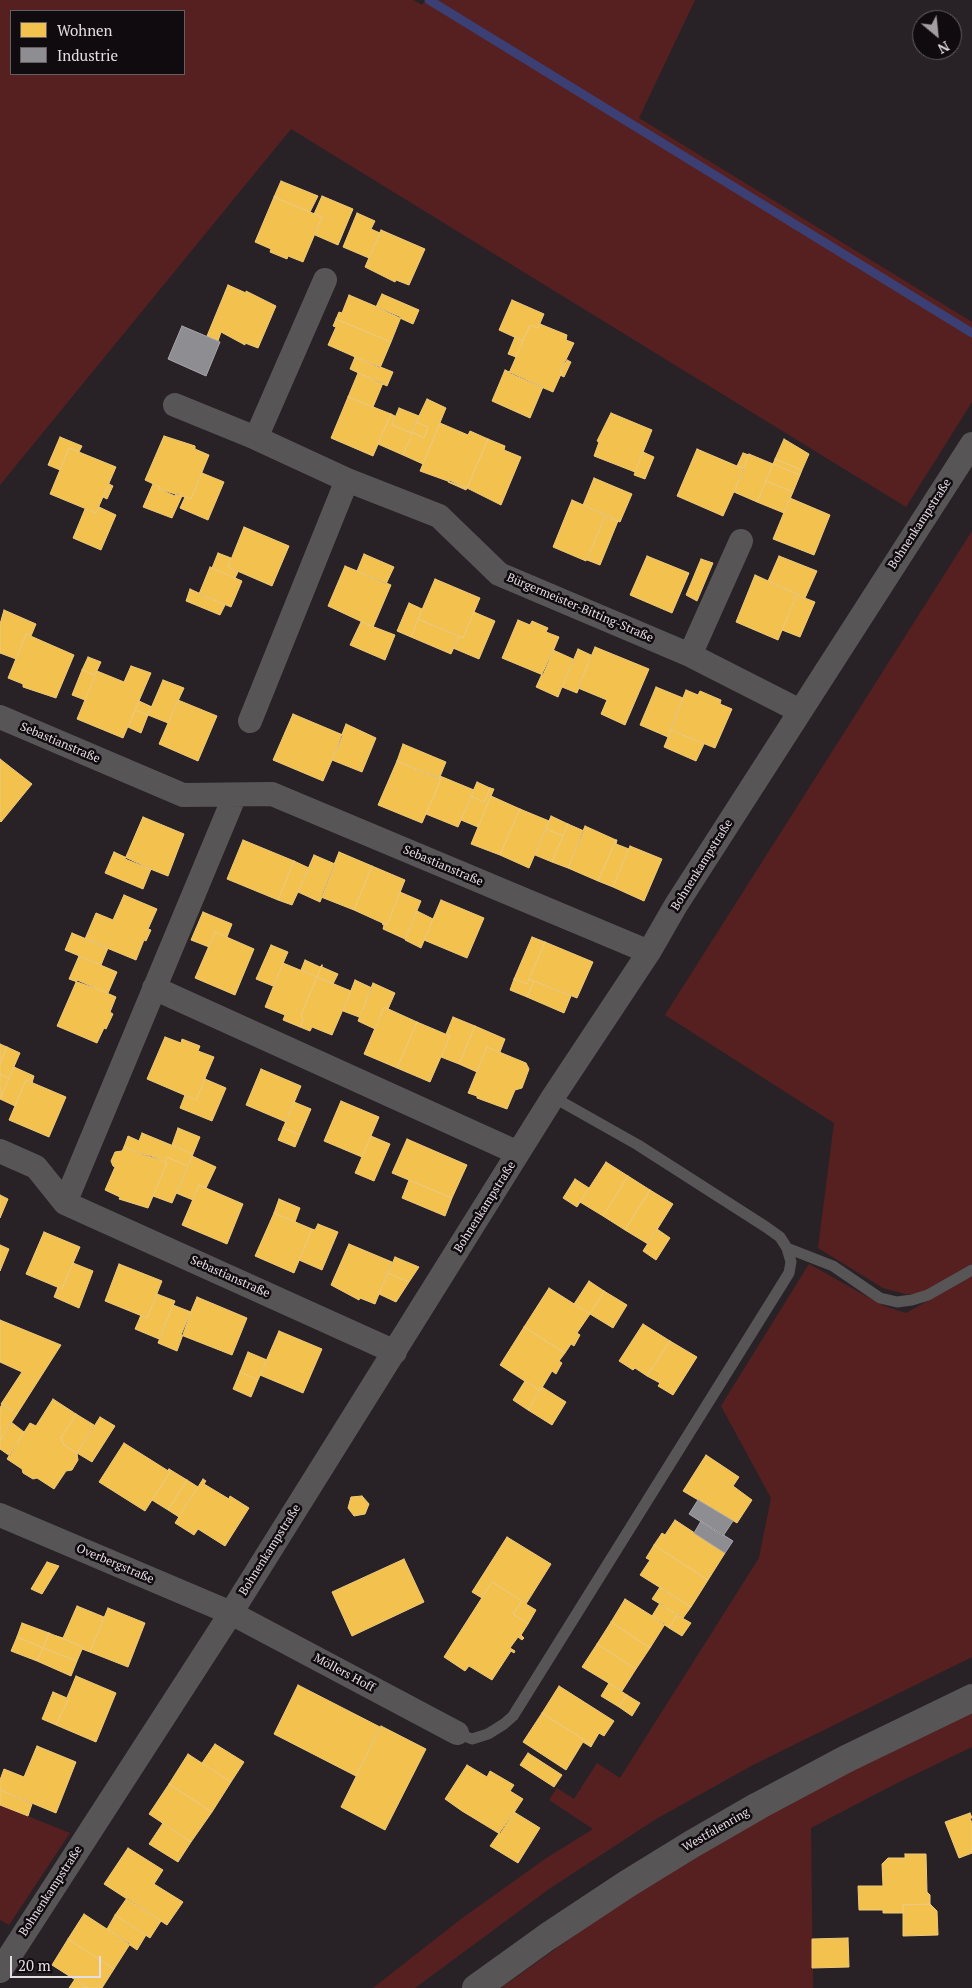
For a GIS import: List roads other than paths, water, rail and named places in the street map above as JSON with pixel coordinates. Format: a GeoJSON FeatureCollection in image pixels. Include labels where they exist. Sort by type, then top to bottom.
{"type":"FeatureCollection","features":[{"type":"Feature","properties":{"kind":"street"},"geometry":{"type":"LineString","coordinates":[[256,438],[325,280]]}},
{"type":"Feature","properties":{"kind":"street","name":"Bürgermeister-Bitting-Straße"},"geometry":{"type":"LineString","coordinates":[[175,405],[256,438],[347,480],[439,516],[499,574],[690,655],[800,711]]}},
{"type":"Feature","properties":{"kind":"street","name":"Bohnenkampstraße"},"geometry":{"type":"LineString","coordinates":[[0,1971],[231,1613],[518,1153],[649,952],[676,905],[972,444]]}},
{"type":"Feature","properties":{"kind":"street"},"geometry":{"type":"LineString","coordinates":[[250,720],[347,480]]}},
{"type":"Feature","properties":{"kind":"street"},"geometry":{"type":"LineString","coordinates":[[690,655],[741,541]]}},
{"type":"Feature","properties":{"kind":"street","name":"Sebastianstraße"},"geometry":{"type":"LineString","coordinates":[[0,718],[183,795],[272,794],[649,952]]}},
{"type":"Feature","properties":{"kind":"street"},"geometry":{"type":"LineString","coordinates":[[65,1202],[234,794]]}},
{"type":"Feature","properties":{"kind":"street"},"geometry":{"type":"LineString","coordinates":[[154,988],[518,1153]]}},
{"type":"Feature","properties":{"kind":"street","name":"Sebastianstraße"},"geometry":{"type":"LineString","coordinates":[[0,1152],[36,1167],[65,1202],[394,1352]]}},
{"type":"Feature","properties":{"kind":"street","name":"Overbergstraße"},"geometry":{"type":"LineString","coordinates":[[0,1515],[231,1613]]}},
{"type":"Feature","properties":{"kind":"street","name":"Möllers Hoff"},"geometry":{"type":"LineString","coordinates":[[231,1613],[457,1733]]}},
{"type":"Feature","properties":{"kind":"street","name":"Westfalenring"},"geometry":{"type":"LineString","coordinates":[[476,1988],[555,1931],[692,1844],[846,1759],[972,1698]]}},
{"type":"Feature","properties":{"kind":"lane"},"geometry":{"type":"LineString","coordinates":[[457,1733],[472,1739],[480,1737],[504,1724],[513,1716],[789,1273],[791,1262],[787,1248],[780,1236],[638,1145],[554,1097]]}},
{"type":"Feature","properties":{"kind":"lane"},"geometry":{"type":"LineString","coordinates":[[787,1248],[833,1266],[880,1298],[897,1302],[928,1295],[972,1270]]}},
{"type":"Feature","properties":{"kind":"waterway"},"geometry":{"type":"LineString","coordinates":[[429,0],[972,333]]}}]}
